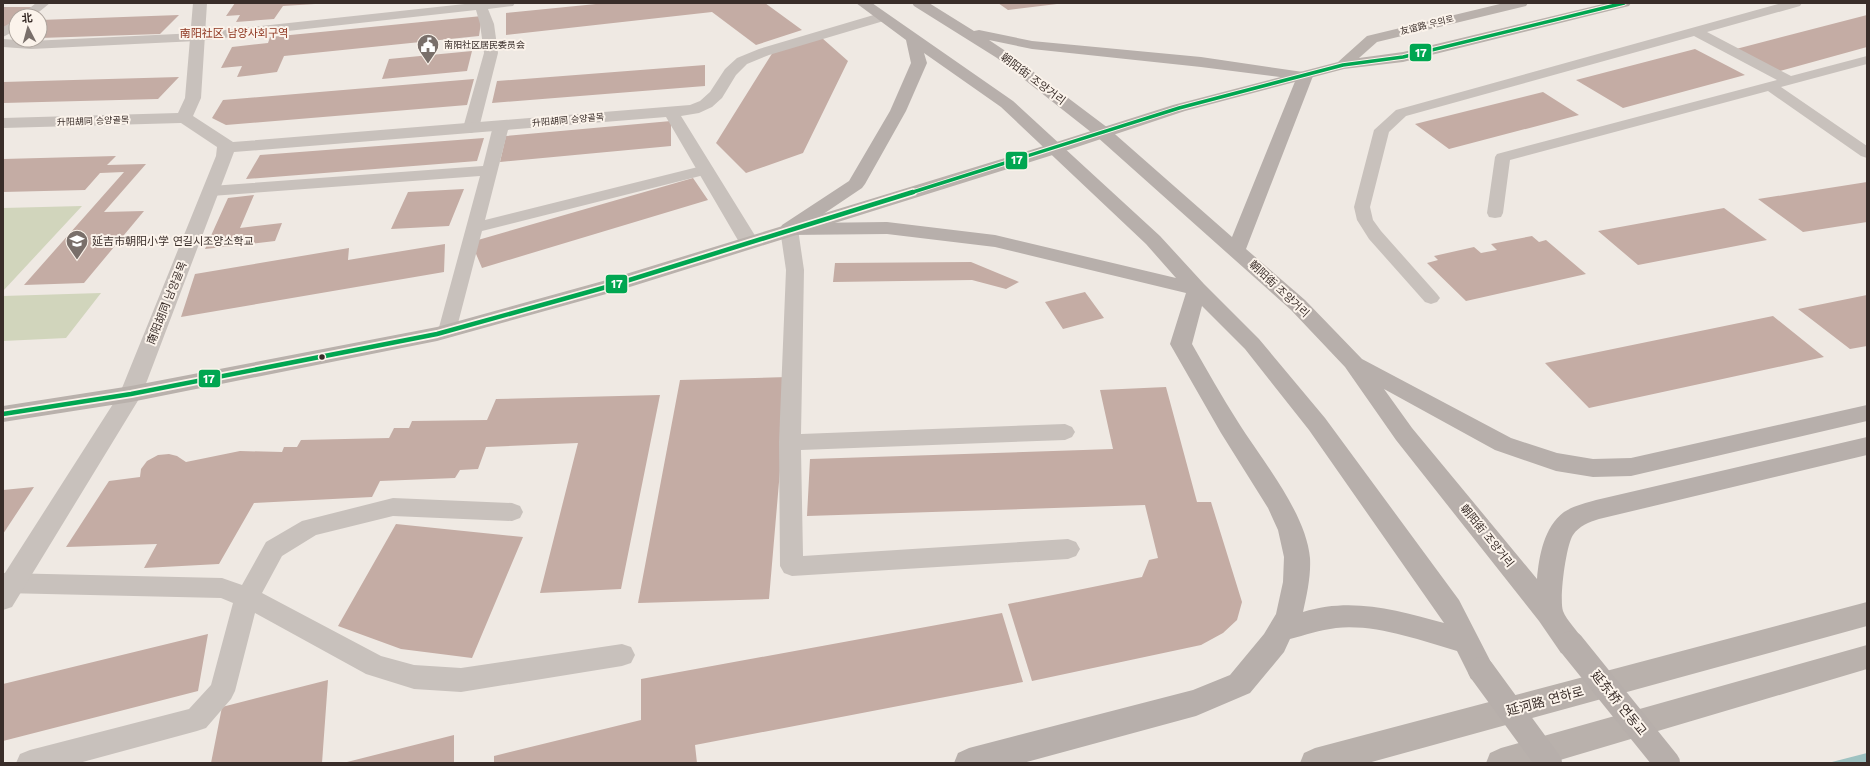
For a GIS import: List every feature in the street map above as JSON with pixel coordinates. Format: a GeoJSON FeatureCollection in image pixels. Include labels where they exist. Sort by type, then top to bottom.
{"type":"FeatureCollection","features":[{"type":"Feature","properties":{"kind":"main road"},"geometry":{"type":"LineString","coordinates":[[863,3],[1006,104],[1153,240],[1197,289],[1252,344],[1317,424],[1450,608],[1481,670],[1549,763]]}},
{"type":"Feature","properties":{"kind":"main road","name":"朝阳街 조양거리"},"geometry":{"type":"LineString","coordinates":[[919,3],[1002,55],[1102,132],[1152,177],[1237,249],[1298,305],[1353,362],[1404,434],[1549,614],[1571,644]]}},
{"type":"Feature","properties":{"kind":"main road","name":"友谊路 우의로"},"geometry":{"type":"LineString","coordinates":[[1343,65],[1372,39],[1521,3]]}},
{"type":"Feature","properties":{"kind":"main road","name":"友谊路 우의로"},"geometry":{"type":"LineString","coordinates":[[3,414],[131,394],[447,330],[568,298],[1179,108],[1343,65],[1403,58],[1624,3]]}},
{"type":"Feature","properties":{"kind":"main road"},"geometry":{"type":"LineString","coordinates":[[965,31],[1032,45],[1201,62],[1305,76],[1237,249]]}},
{"type":"Feature","properties":{"kind":"main road"},"geometry":{"type":"LineString","coordinates":[[789,229],[856,184],[898,111],[919,63],[913,38]]}},
{"type":"Feature","properties":{"kind":"main road"},"geometry":{"type":"LineString","coordinates":[[789,229],[887,228],[995,242],[1197,289]]}},
{"type":"Feature","properties":{"kind":"main road"},"geometry":{"type":"LineString","coordinates":[[970,763],[1196,703],[1240,684],[1274,643],[1289,616],[1296,582],[1297,557],[1291,530],[1278,503],[1229,427],[1181,344],[1197,289]]}},
{"type":"Feature","properties":{"kind":"main road"},"geometry":{"type":"LineString","coordinates":[[1353,362],[1503,444],[1556,462],[1593,468],[1631,467],[1867,413]]}},
{"type":"Feature","properties":{"kind":"main road"},"geometry":{"type":"LineString","coordinates":[[1549,614],[1552,559],[1562,531],[1572,519],[1596,510],[1867,446]]}},
{"type":"Feature","properties":{"kind":"main road","name":"延河路 연하로"},"geometry":{"type":"LineString","coordinates":[[1315,763],[1867,614]]}},
{"type":"Feature","properties":{"kind":"main road"},"geometry":{"type":"LineString","coordinates":[[1282,630],[1319,619],[1344,616],[1382,620],[1467,641]]}},
{"type":"Feature","properties":{"kind":"main road","name":"延东桥 연동교"},"geometry":{"type":"LineString","coordinates":[[1571,644],[1667,763]]}},
{"type":"Feature","properties":{"kind":"main road"},"geometry":{"type":"LineString","coordinates":[[1502,763],[1867,657]]}},
{"type":"Feature","properties":{"kind":"street"},"geometry":{"type":"LineString","coordinates":[[200,3],[193,98],[184,118],[226,145],[226,148]]}},
{"type":"Feature","properties":{"kind":"street","name":"升阳胡同 승양골목"},"geometry":{"type":"LineString","coordinates":[[226,148],[693,110],[706,104],[716,95],[730,72],[742,61],[764,52],[882,17]]}},
{"type":"Feature","properties":{"kind":"street"},"geometry":{"type":"LineString","coordinates":[[671,112],[749,242]]}},
{"type":"Feature","properties":{"kind":"street","name":"升阳胡同 승양골목"},"geometry":{"type":"LineString","coordinates":[[3,123],[184,118]]}},
{"type":"Feature","properties":{"kind":"street","name":"南阳胡同 남양골목"},"geometry":{"type":"LineString","coordinates":[[7,588],[131,394],[225,156],[226,148]]}},
{"type":"Feature","properties":{"kind":"lane"},"geometry":{"type":"LineString","coordinates":[[3,43],[31,45],[197,37],[480,4],[508,3]]}},
{"type":"Feature","properties":{"kind":"lane"},"geometry":{"type":"LineString","coordinates":[[1431,298],[1375,235],[1365,220],[1362,207],[1382,130],[1392,120],[1401,113],[1796,3]]}},
{"type":"Feature","properties":{"kind":"lane"},"geometry":{"type":"LineString","coordinates":[[471,128],[491,53],[487,24],[480,4]]}},
{"type":"Feature","properties":{"kind":"lane"},"geometry":{"type":"LineString","coordinates":[[1695,31],[1790,81]]}},
{"type":"Feature","properties":{"kind":"lane"},"geometry":{"type":"LineString","coordinates":[[1495,213],[1503,157],[1867,60]]}},
{"type":"Feature","properties":{"kind":"lane"},"geometry":{"type":"LineString","coordinates":[[1770,86],[1867,153]]}},
{"type":"Feature","properties":{"kind":"lane"},"geometry":{"type":"LineString","coordinates":[[447,330],[501,126]]}},
{"type":"Feature","properties":{"kind":"lane"},"geometry":{"type":"LineString","coordinates":[[211,191],[490,170]]}},
{"type":"Feature","properties":{"kind":"lane"},"geometry":{"type":"LineString","coordinates":[[474,228],[706,170]]}},
{"type":"Feature","properties":{"kind":"lane"},"geometry":{"type":"LineString","coordinates":[[789,229],[795,270],[790,442],[792,566],[1068,549]]}},
{"type":"Feature","properties":{"kind":"lane"},"geometry":{"type":"LineString","coordinates":[[790,442],[1065,432]]}},
{"type":"Feature","properties":{"kind":"lane"},"geometry":{"type":"LineString","coordinates":[[30,763],[197,719],[222,691],[247,598],[274,549],[310,527],[393,507],[512,512]]}},
{"type":"Feature","properties":{"kind":"lane"},"geometry":{"type":"LineString","coordinates":[[7,588],[222,588],[247,598],[375,666],[414,677],[461,680],[622,655]]}},
{"type":"Feature","properties":{"kind":"green space"},"geometry":{"type":"Polygon","coordinates":[[[82,206],[3,291],[3,208],[82,206]]]}},
{"type":"Feature","properties":{"kind":"green space"},"geometry":{"type":"Polygon","coordinates":[[[101,293],[66,338],[3,341],[3,296],[101,293]]]}},
{"type":"Feature","properties":{"kind":"water"},"geometry":{"type":"Polygon","coordinates":[[[1867,753],[1867,763],[1828,763],[1867,753]]]}},
{"type":"Feature","properties":{"kind":"building"},"geometry":{"type":"Polygon","coordinates":[[[235,3],[315,4],[283,6],[274,19],[236,22],[240,15],[226,16],[235,3]]]}},
{"type":"Feature","properties":{"kind":"building"},"geometry":{"type":"Polygon","coordinates":[[[606,3],[765,3],[802,30],[756,45],[712,12],[506,35],[506,13],[606,3]]]}},
{"type":"Feature","properties":{"kind":"building"},"geometry":{"type":"Polygon","coordinates":[[[998,3],[1057,3],[1057,4],[1008,10],[998,3]]]}},
{"type":"Feature","properties":{"kind":"building"},"geometry":{"type":"Polygon","coordinates":[[[3,7],[34,7],[8,8],[8,26],[3,30],[3,7]]]}},
{"type":"Feature","properties":{"kind":"building"},"geometry":{"type":"Polygon","coordinates":[[[179,15],[160,34],[48,38],[48,20],[179,15]]]}},
{"type":"Feature","properties":{"kind":"building"},"geometry":{"type":"Polygon","coordinates":[[[1867,15],[1867,47],[1780,71],[1736,49],[1867,15]]]}},
{"type":"Feature","properties":{"kind":"building"},"geometry":{"type":"Polygon","coordinates":[[[482,16],[479,36],[284,56],[277,72],[237,77],[242,66],[221,68],[232,47],[268,43],[270,37],[482,16]]]}},
{"type":"Feature","properties":{"kind":"building"},"geometry":{"type":"Polygon","coordinates":[[[822,38],[848,61],[803,153],[746,173],[716,143],[773,52],[822,38]]]}},
{"type":"Feature","properties":{"kind":"building"},"geometry":{"type":"Polygon","coordinates":[[[1695,49],[1745,75],[1623,108],[1576,80],[1695,49]]]}},
{"type":"Feature","properties":{"kind":"building","name":"南阳社区居民委员会"},"geometry":{"type":"Polygon","coordinates":[[[472,51],[467,71],[382,79],[389,59],[472,51]]]}},
{"type":"Feature","properties":{"kind":"building"},"geometry":{"type":"Polygon","coordinates":[[[705,65],[705,86],[492,103],[497,81],[705,65]]]}},
{"type":"Feature","properties":{"kind":"building"},"geometry":{"type":"Polygon","coordinates":[[[179,77],[158,99],[3,103],[3,82],[179,77]]]}},
{"type":"Feature","properties":{"kind":"building"},"geometry":{"type":"Polygon","coordinates":[[[474,79],[467,105],[226,125],[212,118],[223,100],[474,79]]]}},
{"type":"Feature","properties":{"kind":"building"},"geometry":{"type":"Polygon","coordinates":[[[1543,92],[1579,115],[1449,149],[1415,124],[1543,92]]]}},
{"type":"Feature","properties":{"kind":"building"},"geometry":{"type":"Polygon","coordinates":[[[671,121],[671,146],[500,162],[506,136],[671,121]]]}},
{"type":"Feature","properties":{"kind":"building"},"geometry":{"type":"Polygon","coordinates":[[[484,138],[477,161],[246,179],[260,155],[484,138]]]}},
{"type":"Feature","properties":{"kind":"building"},"geometry":{"type":"Polygon","coordinates":[[[116,156],[107,165],[146,164],[104,212],[144,211],[84,283],[24,285],[124,172],[100,173],[85,190],[3,192],[3,159],[116,156]]]}},
{"type":"Feature","properties":{"kind":"building"},"geometry":{"type":"Polygon","coordinates":[[[693,178],[708,200],[482,268],[471,242],[693,178]]]}},
{"type":"Feature","properties":{"kind":"building"},"geometry":{"type":"Polygon","coordinates":[[[1867,182],[1867,222],[1803,232],[1758,199],[1867,182]]]}},
{"type":"Feature","properties":{"kind":"building"},"geometry":{"type":"Polygon","coordinates":[[[464,189],[449,226],[391,229],[408,192],[464,189]]]}},
{"type":"Feature","properties":{"kind":"building"},"geometry":{"type":"Polygon","coordinates":[[[254,195],[240,228],[282,223],[275,241],[205,249],[228,198],[254,195]]]}},
{"type":"Feature","properties":{"kind":"building"},"geometry":{"type":"Polygon","coordinates":[[[1724,208],[1767,240],[1638,265],[1598,231],[1724,208]]]}},
{"type":"Feature","properties":{"kind":"building"},"geometry":{"type":"Polygon","coordinates":[[[1532,236],[1539,242],[1546,240],[1586,274],[1466,301],[1427,263],[1438,260],[1434,256],[1474,247],[1481,253],[1497,250],[1491,244],[1532,236]]]}},
{"type":"Feature","properties":{"kind":"building"},"geometry":{"type":"Polygon","coordinates":[[[445,244],[444,272],[181,317],[195,274],[349,248],[348,260],[445,244]]]}},
{"type":"Feature","properties":{"kind":"building"},"geometry":{"type":"Polygon","coordinates":[[[971,262],[1019,282],[1006,289],[972,280],[833,282],[835,263],[971,262]]]}},
{"type":"Feature","properties":{"kind":"building"},"geometry":{"type":"Polygon","coordinates":[[[1085,292],[1104,318],[1063,329],[1045,302],[1085,292]]]}},
{"type":"Feature","properties":{"kind":"building"},"geometry":{"type":"Polygon","coordinates":[[[1867,295],[1867,346],[1850,349],[1798,309],[1867,295]]]}},
{"type":"Feature","properties":{"kind":"building"},"geometry":{"type":"Polygon","coordinates":[[[1773,316],[1824,357],[1589,408],[1545,363],[1773,316]]]}},
{"type":"Feature","properties":{"kind":"building"},"geometry":{"type":"Polygon","coordinates":[[[788,377],[769,599],[638,603],[680,380],[788,377]]]}},
{"type":"Feature","properties":{"kind":"building"},"geometry":{"type":"Polygon","coordinates":[[[1166,387],[1197,502],[1211,502],[1242,602],[1237,620],[1223,633],[1201,645],[1032,681],[1008,604],[1142,577],[1149,560],[1158,558],[1145,505],[807,516],[810,459],[1113,449],[1100,390],[1166,387]]]}},
{"type":"Feature","properties":{"kind":"building"},"geometry":{"type":"Polygon","coordinates":[[[660,395],[621,589],[540,593],[578,443],[486,447],[478,469],[460,470],[455,478],[380,481],[372,497],[254,503],[219,564],[144,568],[157,544],[66,547],[109,481],[140,477],[141,469],[147,461],[158,455],[169,454],[177,456],[186,462],[240,451],[282,452],[284,447],[297,447],[301,440],[389,438],[394,428],[409,428],[412,421],[487,420],[496,399],[660,395]]]}},
{"type":"Feature","properties":{"kind":"building"},"geometry":{"type":"Polygon","coordinates":[[[34,487],[3,534],[3,490],[34,487]]]}},
{"type":"Feature","properties":{"kind":"building"},"geometry":{"type":"Polygon","coordinates":[[[396,524],[523,537],[472,658],[401,649],[338,626],[396,524]]]}},
{"type":"Feature","properties":{"kind":"building"},"geometry":{"type":"Polygon","coordinates":[[[1002,613],[1023,682],[695,745],[697,763],[494,763],[494,756],[641,720],[641,679],[1002,613]]]}},
{"type":"Feature","properties":{"kind":"building"},"geometry":{"type":"Polygon","coordinates":[[[208,634],[198,691],[3,741],[3,684],[208,634]]]}},
{"type":"Feature","properties":{"kind":"building"},"geometry":{"type":"Polygon","coordinates":[[[328,680],[322,763],[211,763],[222,707],[328,680]]]}},
{"type":"Feature","properties":{"kind":"building"},"geometry":{"type":"Polygon","coordinates":[[[454,735],[454,763],[347,763],[347,762],[454,735]]]}},
{"type":"Feature","properties":{"kind":"transit line","name":"17"},"geometry":{"type":"LineString","coordinates":[[3,414],[131,394],[437,334],[610,286],[1053,149],[1179,108],[1343,65],[1403,57],[1624,3]]}},
{"type":"Feature","properties":{"kind":"place","name":"南阳社区居民委员会"},"geometry":{"type":"Point","coordinates":[428,64]}},
{"type":"Feature","properties":{"kind":"place","name":"延吉市朝阳小学 연길시조양소학교"},"geometry":{"type":"Point","coordinates":[77,260]}},
{"type":"Feature","properties":{"kind":"district","name":"南阳社区 남양사회구역"},"geometry":{"type":"Point","coordinates":[234,33]}}]}
